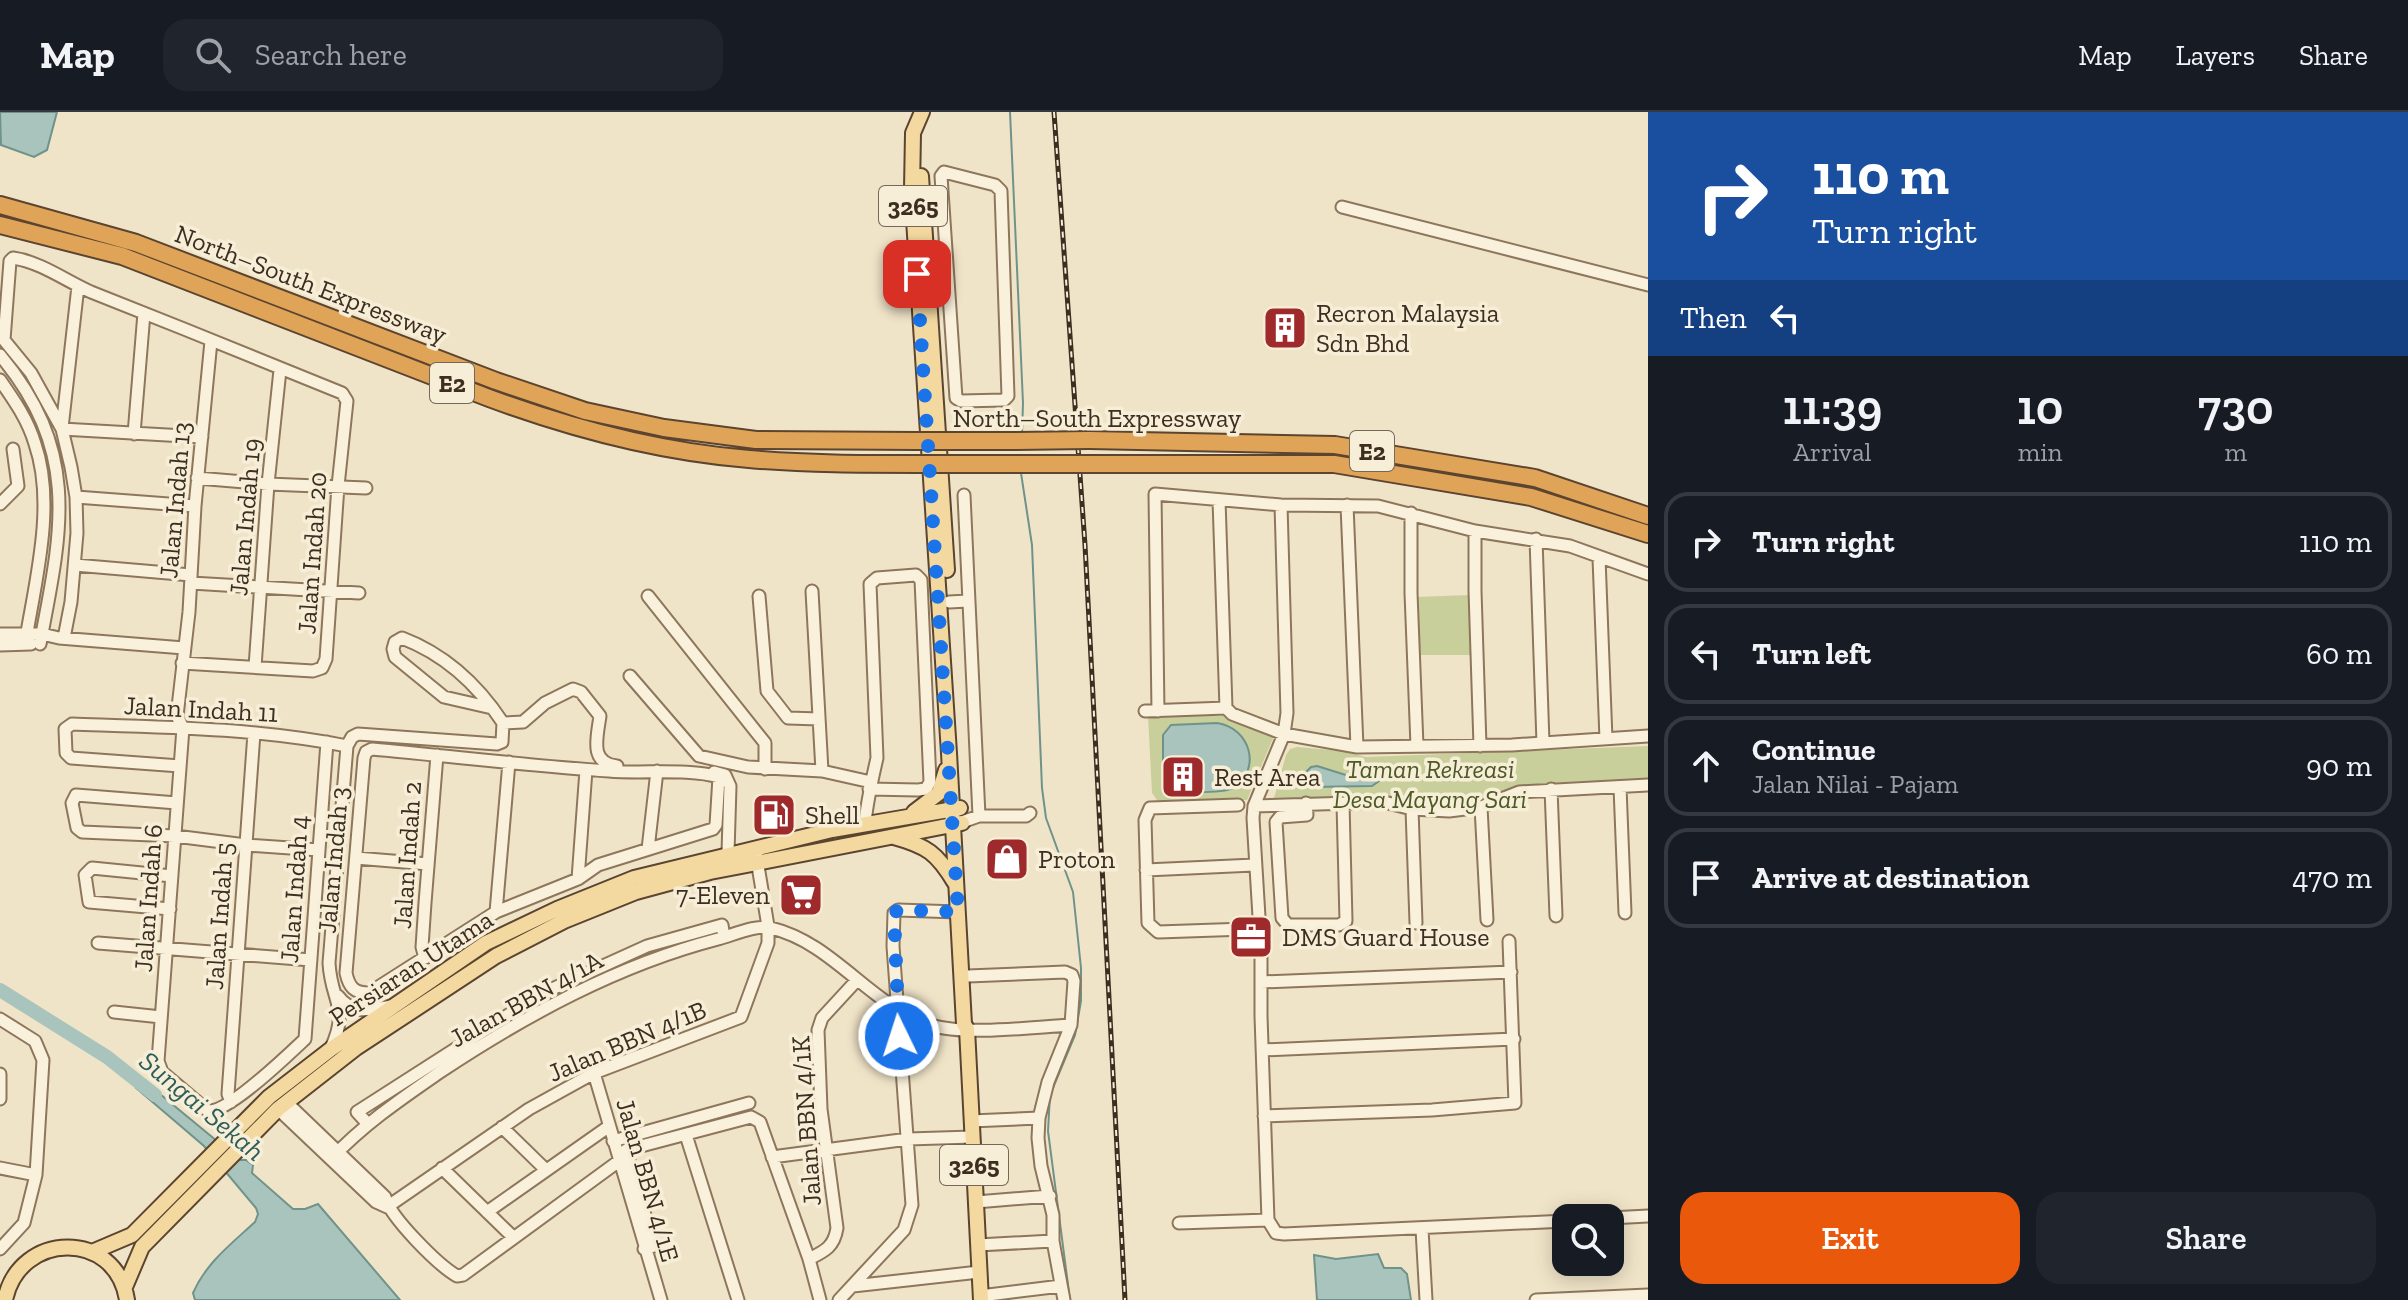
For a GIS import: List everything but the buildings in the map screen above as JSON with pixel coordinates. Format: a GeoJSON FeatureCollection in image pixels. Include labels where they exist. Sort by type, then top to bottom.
{"type":"FeatureCollection","features":[{"type":"Feature","properties":{"kind":"highway","name":"North–South Expressway"},"geometry":{"type":"LineString","coordinates":[[0,205],[136,243],[496,381],[585,411],[664,428],[756,440],[1089,440],[1335,445],[1535,478],[1648,516]]}},
{"type":"Feature","properties":{"kind":"highway","name":"North–South Expressway"},"geometry":{"type":"LineString","coordinates":[[0,225],[122,256],[547,420],[609,437],[750,459],[920,464],[1334,464],[1531,497],[1648,534]]}},
{"type":"Feature","properties":{"kind":"main road","name":"3265"},"geometry":{"type":"LineString","coordinates":[[922,112],[913,133],[910,156],[936,385],[968,976],[967,1029],[980,1298]]}},
{"type":"Feature","properties":{"kind":"main road","name":"3265"},"geometry":{"type":"LineString","coordinates":[[932,112],[921,137],[920,155],[925,302],[949,753],[957,816],[964,1024],[967,1029]]}},
{"type":"Feature","properties":{"kind":"main road"},"geometry":{"type":"LineString","coordinates":[[907,816],[939,793],[949,753]]}},
{"type":"Feature","properties":{"kind":"main road","name":"Persiaran Utama"},"geometry":{"type":"LineString","coordinates":[[92,1252],[132,1235],[202,1162],[282,1106],[356,1048],[496,956],[564,921],[636,892],[865,823],[907,816],[957,816]]}},
{"type":"Feature","properties":{"kind":"main road","name":"Persiaran Utama"},"geometry":{"type":"LineString","coordinates":[[126,1294],[142,1247],[213,1173],[269,1097],[331,1049],[486,943],[557,909],[634,878],[728,853],[756,855],[892,836],[957,816]]}},
{"type":"Feature","properties":{"kind":"main road"},"geometry":{"type":"LineString","coordinates":[[892,836],[929,850],[957,886]]}},
{"type":"Feature","properties":{"kind":"main road"},"geometry":{"type":"LineString","coordinates":[[5,1300],[5,1280],[26,1261],[46,1250],[69,1247],[92,1252],[112,1266],[126,1294]]}},
{"type":"Feature","properties":{"kind":"street"},"geometry":{"type":"LineString","coordinates":[[944,172],[995,185],[1001,191],[1008,396],[1004,400],[961,401],[956,398],[954,384],[941,176],[944,172]]}},
{"type":"Feature","properties":{"kind":"street"},"geometry":{"type":"LineString","coordinates":[[1342,207],[1648,285]]}},
{"type":"Feature","properties":{"kind":"street"},"geometry":{"type":"LineString","coordinates":[[62,638],[75,565],[76,497],[62,429],[31,373],[4,340],[10,261],[13,258],[43,268],[78,286],[280,370]]}},
{"type":"Feature","properties":{"kind":"street"},"geometry":{"type":"LineString","coordinates":[[62,429],[78,286]]}},
{"type":"Feature","properties":{"kind":"street"},"geometry":{"type":"LineString","coordinates":[[925,302],[948,300]]}},
{"type":"Feature","properties":{"kind":"street"},"geometry":{"type":"LineString","coordinates":[[134,434],[144,313]]}},
{"type":"Feature","properties":{"kind":"street","name":"Jalan Indah 13"},"geometry":{"type":"LineString","coordinates":[[183,728],[177,716],[211,341]]}},
{"type":"Feature","properties":{"kind":"street"},"geometry":{"type":"LineString","coordinates":[[0,355],[30,398],[54,455],[60,499],[58,547],[41,639]]}},
{"type":"Feature","properties":{"kind":"street","name":"Jalan Indah 20"},"geometry":{"type":"LineString","coordinates":[[182,663],[313,671],[322,668],[326,659],[347,401],[342,393],[280,370]]}},
{"type":"Feature","properties":{"kind":"street","name":"Jalan Indah 19"},"geometry":{"type":"LineString","coordinates":[[255,667],[280,370]]}},
{"type":"Feature","properties":{"kind":"street"},"geometry":{"type":"LineString","coordinates":[[0,380],[27,422],[42,469],[43,536],[26,639]]}},
{"type":"Feature","properties":{"kind":"street"},"geometry":{"type":"LineString","coordinates":[[936,385],[954,384]]}},
{"type":"Feature","properties":{"kind":"street"},"geometry":{"type":"LineString","coordinates":[[62,429],[202,437]]}},
{"type":"Feature","properties":{"kind":"street"},"geometry":{"type":"LineString","coordinates":[[0,504],[18,486],[13,449]]}},
{"type":"Feature","properties":{"kind":"street"},"geometry":{"type":"LineString","coordinates":[[197,478],[366,488]]}},
{"type":"Feature","properties":{"kind":"street"},"geometry":{"type":"LineString","coordinates":[[1158,711],[1155,494],[1281,505],[1378,506],[1475,531],[1570,546],[1648,574]]}},
{"type":"Feature","properties":{"kind":"street"},"geometry":{"type":"LineString","coordinates":[[964,495],[979,816]]}},
{"type":"Feature","properties":{"kind":"street"},"geometry":{"type":"LineString","coordinates":[[76,497],[195,506]]}},
{"type":"Feature","properties":{"kind":"street"},"geometry":{"type":"LineString","coordinates":[[1219,500],[1226,708],[1232,714],[1284,734],[1357,747],[1480,746],[1648,736]]}},
{"type":"Feature","properties":{"kind":"street"},"geometry":{"type":"LineString","coordinates":[[1281,505],[1287,713],[1284,734],[1254,806],[1268,1220],[1276,1233],[1284,1234],[1552,1222]]}},
{"type":"Feature","properties":{"kind":"street"},"geometry":{"type":"LineString","coordinates":[[1347,505],[1357,747]]}},
{"type":"Feature","properties":{"kind":"street"},"geometry":{"type":"LineString","coordinates":[[1411,513],[1417,746]]}},
{"type":"Feature","properties":{"kind":"street"},"geometry":{"type":"LineString","coordinates":[[1475,531],[1480,746]]}},
{"type":"Feature","properties":{"kind":"street"},"geometry":{"type":"LineString","coordinates":[[1536,539],[1543,743]]}},
{"type":"Feature","properties":{"kind":"street"},"geometry":{"type":"LineString","coordinates":[[1599,558],[1606,739]]}},
{"type":"Feature","properties":{"kind":"street"},"geometry":{"type":"LineString","coordinates":[[75,565],[261,589],[359,593]]}},
{"type":"Feature","properties":{"kind":"street"},"geometry":{"type":"LineString","coordinates":[[630,676],[699,756],[765,769],[822,771],[870,786],[926,789],[930,782],[921,580],[916,575],[877,578],[870,584],[877,758],[870,786],[865,823]]}},
{"type":"Feature","properties":{"kind":"street"},"geometry":{"type":"LineString","coordinates":[[812,591],[822,771]]}},
{"type":"Feature","properties":{"kind":"street"},"geometry":{"type":"LineString","coordinates":[[648,596],[765,743],[765,769]]}},
{"type":"Feature","properties":{"kind":"street"},"geometry":{"type":"LineString","coordinates":[[759,596],[769,695],[788,718],[819,719]]}},
{"type":"Feature","properties":{"kind":"street"},"geometry":{"type":"LineString","coordinates":[[949,602],[968,601]]}},
{"type":"Feature","properties":{"kind":"street"},"geometry":{"type":"LineString","coordinates":[[0,634],[26,639],[62,638],[184,648]]}},
{"type":"Feature","properties":{"kind":"street"},"geometry":{"type":"LineString","coordinates":[[331,1049],[340,1029],[341,1016],[330,980],[329,963],[347,746],[358,734],[497,744],[503,737],[503,723],[492,708],[458,669],[426,647],[402,638],[395,642],[395,657],[444,697],[492,708]]}},
{"type":"Feature","properties":{"kind":"street"},"geometry":{"type":"LineString","coordinates":[[0,645],[26,639]]}},
{"type":"Feature","properties":{"kind":"street"},"geometry":{"type":"LineString","coordinates":[[503,723],[523,722],[545,703],[573,689],[581,692],[600,716],[597,754],[606,765],[719,772],[725,775],[730,786],[728,853]]}},
{"type":"Feature","properties":{"kind":"street"},"geometry":{"type":"LineString","coordinates":[[1145,711],[1226,708]]}},
{"type":"Feature","properties":{"kind":"street","name":"Jalan Indah 11"},"geometry":{"type":"LineString","coordinates":[[180,766],[71,758],[66,753],[65,729],[72,724],[183,728],[254,733],[347,746]]}},
{"type":"Feature","properties":{"kind":"street","name":"Jalan Indah 6"},"geometry":{"type":"LineString","coordinates":[[183,728],[158,1061],[162,1072],[208,1111],[215,1112],[231,1102]]}},
{"type":"Feature","properties":{"kind":"street","name":"Jalan Indah 5"},"geometry":{"type":"LineString","coordinates":[[231,1102],[228,1094],[254,733]]}},
{"type":"Feature","properties":{"kind":"street","name":"Jalan Indah 4"},"geometry":{"type":"LineString","coordinates":[[231,1102],[305,1039],[327,742]]}},
{"type":"Feature","properties":{"kind":"street","name":"Jalan Indah 3"},"geometry":{"type":"LineString","coordinates":[[425,958],[369,993],[359,993],[351,988],[346,973],[366,752],[372,749],[437,755]]}},
{"type":"Feature","properties":{"kind":"street"},"geometry":{"type":"LineString","coordinates":[[425,958],[496,912],[578,879],[598,865],[713,829],[716,825],[719,777],[657,771],[586,770],[437,755]]}},
{"type":"Feature","properties":{"kind":"street","name":"Jalan Indah 2"},"geometry":{"type":"LineString","coordinates":[[425,958],[422,947],[437,755]]}},
{"type":"Feature","properties":{"kind":"street"},"geometry":{"type":"LineString","coordinates":[[496,912],[509,762]]}},
{"type":"Feature","properties":{"kind":"street"},"geometry":{"type":"LineString","coordinates":[[578,879],[586,770]]}},
{"type":"Feature","properties":{"kind":"street"},"geometry":{"type":"LineString","coordinates":[[648,849],[657,771]]}},
{"type":"Feature","properties":{"kind":"street"},"geometry":{"type":"LineString","coordinates":[[1254,806],[1384,802],[1412,809],[1449,811],[1481,807],[1519,792],[1648,785]]}},
{"type":"Feature","properties":{"kind":"street"},"geometry":{"type":"LineString","coordinates":[[1620,787],[1625,913]]}},
{"type":"Feature","properties":{"kind":"street"},"geometry":{"type":"LineString","coordinates":[[1551,789],[1556,916]]}},
{"type":"Feature","properties":{"kind":"street"},"geometry":{"type":"LineString","coordinates":[[177,803],[76,795],[72,803],[77,828],[82,832],[175,836],[319,850]]}},
{"type":"Feature","properties":{"kind":"street"},"geometry":{"type":"LineString","coordinates":[[1306,803],[1307,815],[1280,817],[1276,822],[1282,918],[1288,925],[1339,925],[1346,921],[1343,803]]}},
{"type":"Feature","properties":{"kind":"street"},"geometry":{"type":"LineString","coordinates":[[1238,805],[1150,808],[1145,820],[1148,923],[1158,932],[1246,929]]}},
{"type":"Feature","properties":{"kind":"street"},"geometry":{"type":"LineString","coordinates":[[1481,807],[1487,920]]}},
{"type":"Feature","properties":{"kind":"street"},"geometry":{"type":"LineString","coordinates":[[1412,809],[1416,923]]}},
{"type":"Feature","properties":{"kind":"street"},"geometry":{"type":"LineString","coordinates":[[957,816],[1026,816],[1030,813]]}},
{"type":"Feature","properties":{"kind":"street","name":"Jalan BBN 4/1B"},"geometry":{"type":"LineString","coordinates":[[387,1207],[529,1109],[594,1073],[741,1017],[768,943],[756,855]]}},
{"type":"Feature","properties":{"kind":"street"},"geometry":{"type":"LineString","coordinates":[[356,858],[428,864]]}},
{"type":"Feature","properties":{"kind":"street"},"geometry":{"type":"LineString","coordinates":[[1146,870],[1254,865]]}},
{"type":"Feature","properties":{"kind":"street"},"geometry":{"type":"LineString","coordinates":[[170,909],[93,903],[87,898],[85,875],[92,868],[172,876]]}},
{"type":"Feature","properties":{"kind":"street"},"geometry":{"type":"LineString","coordinates":[[334,897],[352,899]]}},
{"type":"Feature","properties":{"kind":"street"},"geometry":{"type":"LineString","coordinates":[[839,1300],[904,1230],[912,1205],[893,946],[894,913],[898,910],[958,912]]}},
{"type":"Feature","properties":{"kind":"street"},"geometry":{"type":"LineString","coordinates":[[367,1123],[357,1112],[541,994],[647,946],[722,925],[724,937]]}},
{"type":"Feature","properties":{"kind":"street"},"geometry":{"type":"LineString","coordinates":[[768,926],[805,941],[897,1010],[933,1026],[967,1029],[1071,1025]]}},
{"type":"Feature","properties":{"kind":"street","name":"Jalan BBN 4/1A"},"geometry":{"type":"LineString","coordinates":[[334,1155],[367,1123],[463,1057],[551,1005],[678,950],[768,926]]}},
{"type":"Feature","properties":{"kind":"street"},"geometry":{"type":"LineString","coordinates":[[1264,1116],[1515,1103],[1509,941]]}},
{"type":"Feature","properties":{"kind":"street"},"geometry":{"type":"LineString","coordinates":[[98,943],[311,960]]}},
{"type":"Feature","properties":{"kind":"street"},"geometry":{"type":"LineString","coordinates":[[613,961],[619,973]]}},
{"type":"Feature","properties":{"kind":"street"},"geometry":{"type":"LineString","coordinates":[[968,976],[1065,972],[1072,975],[1074,981],[1071,1025],[1048,1082],[1039,1118],[1041,1166],[1050,1196],[1053,1241],[1064,1300]]}},
{"type":"Feature","properties":{"kind":"street"},"geometry":{"type":"LineString","coordinates":[[1261,982],[1511,972]]}},
{"type":"Feature","properties":{"kind":"street","name":"Jalan BBN 4/1K"},"geometry":{"type":"LineString","coordinates":[[809,1259],[828,1250],[834,1243],[837,1228],[821,1109],[818,1030],[822,1018],[857,980]]}},
{"type":"Feature","properties":{"kind":"street"},"geometry":{"type":"LineString","coordinates":[[335,992],[349,1007],[360,1010],[392,1006]]}},
{"type":"Feature","properties":{"kind":"street"},"geometry":{"type":"LineString","coordinates":[[114,1012],[161,1017]]}},
{"type":"Feature","properties":{"kind":"street"},"geometry":{"type":"LineString","coordinates":[[0,1019],[35,1041],[43,1060],[36,1175],[24,1223],[0,1249]]}},
{"type":"Feature","properties":{"kind":"street"},"geometry":{"type":"LineString","coordinates":[[1262,1050],[1514,1039]]}},
{"type":"Feature","properties":{"kind":"street","name":"Jalan BBN 4/1E"},"geometry":{"type":"LineString","coordinates":[[594,1073],[661,1300]]}},
{"type":"Feature","properties":{"kind":"street"},"geometry":{"type":"LineString","coordinates":[[0,1074],[0,1099]]}},
{"type":"Feature","properties":{"kind":"street"},"geometry":{"type":"LineString","coordinates":[[613,1141],[749,1103]]}},
{"type":"Feature","properties":{"kind":"street"},"geometry":{"type":"LineString","coordinates":[[282,1106],[385,1197],[387,1207],[452,1273],[463,1275],[619,1161]]}},
{"type":"Feature","properties":{"kind":"street"},"geometry":{"type":"LineString","coordinates":[[644,1249],[654,1246],[626,1150],[751,1117],[760,1122],[809,1259],[820,1300]]}},
{"type":"Feature","properties":{"kind":"street"},"geometry":{"type":"LineString","coordinates":[[971,1121],[1039,1118]]}},
{"type":"Feature","properties":{"kind":"street"},"geometry":{"type":"LineString","coordinates":[[502,1127],[546,1170]]}},
{"type":"Feature","properties":{"kind":"street"},"geometry":{"type":"LineString","coordinates":[[487,1212],[608,1127]]}},
{"type":"Feature","properties":{"kind":"street"},"geometry":{"type":"LineString","coordinates":[[686,1135],[738,1300]]}},
{"type":"Feature","properties":{"kind":"street"},"geometry":{"type":"LineString","coordinates":[[772,1157],[908,1139],[972,1137]]}},
{"type":"Feature","properties":{"kind":"street"},"geometry":{"type":"LineString","coordinates":[[0,1168],[36,1175]]}},
{"type":"Feature","properties":{"kind":"street"},"geometry":{"type":"LineString","coordinates":[[442,1168],[513,1237]]}},
{"type":"Feature","properties":{"kind":"street"},"geometry":{"type":"LineString","coordinates":[[976,1202],[1050,1196]]}},
{"type":"Feature","properties":{"kind":"street"},"geometry":{"type":"LineString","coordinates":[[1624,1217],[1648,1216]]}},
{"type":"Feature","properties":{"kind":"street"},"geometry":{"type":"LineString","coordinates":[[1179,1223],[1268,1220]]}},
{"type":"Feature","properties":{"kind":"street"},"geometry":{"type":"LineString","coordinates":[[1422,1229],[1426,1300]]}},
{"type":"Feature","properties":{"kind":"street"},"geometry":{"type":"LineString","coordinates":[[978,1245],[1053,1241]]}},
{"type":"Feature","properties":{"kind":"street"},"geometry":{"type":"LineString","coordinates":[[853,1286],[979,1272]]}},
{"type":"Feature","properties":{"kind":"street"},"geometry":{"type":"LineString","coordinates":[[980,1298],[1061,1286]]}},
{"type":"Feature","properties":{"kind":"street"},"geometry":{"type":"LineString","coordinates":[[1536,1300],[1648,1295]]}},
{"type":"Feature","properties":{"kind":"green space"},"geometry":{"type":"Polygon","coordinates":[[[1470,595],[1472,655],[1418,655],[1416,597],[1470,595]]]}},
{"type":"Feature","properties":{"kind":"green space"},"geometry":{"type":"Polygon","coordinates":[[[1148,716],[1223,716],[1274,736],[1247,800],[1157,800],[1152,793],[1148,716]]]}},
{"type":"Feature","properties":{"kind":"green space","name":"Taman Rekreasi Desa Mayang Sari"},"geometry":{"type":"Polygon","coordinates":[[[1648,746],[1648,787],[1523,792],[1429,813],[1385,800],[1277,803],[1274,798],[1286,755],[1290,749],[1297,747],[1344,751],[1366,757],[1648,746]]]}},
{"type":"Feature","properties":{"kind":"water"},"geometry":{"type":"Polygon","coordinates":[[[0,112],[57,112],[47,150],[34,157],[1,145],[0,112]]]}},
{"type":"Feature","properties":{"kind":"water"},"geometry":{"type":"Polygon","coordinates":[[[1217,723],[1229,726],[1245,741],[1250,761],[1248,771],[1228,790],[1177,792],[1163,780],[1163,735],[1171,725],[1217,723]]]}},
{"type":"Feature","properties":{"kind":"water"},"geometry":{"type":"Polygon","coordinates":[[[1317,766],[1349,776],[1378,777],[1379,781],[1372,786],[1312,787],[1305,773],[1317,766]]]}},
{"type":"Feature","properties":{"kind":"water"},"geometry":{"type":"Polygon","coordinates":[[[143,1080],[240,1160],[253,1165],[252,1173],[293,1209],[318,1204],[400,1300],[195,1300],[193,1293],[205,1272],[255,1222],[258,1214],[204,1146],[136,1088],[143,1080]]]}},
{"type":"Feature","properties":{"kind":"water"},"geometry":{"type":"Polygon","coordinates":[[[1378,1254],[1384,1268],[1401,1268],[1407,1274],[1411,1300],[1317,1300],[1314,1255],[1336,1259],[1378,1254]]]}},
{"type":"Feature","properties":{"kind":"waterway"},"geometry":{"type":"LineString","coordinates":[[1010,112],[1022,434]]}},
{"type":"Feature","properties":{"kind":"waterway"},"geometry":{"type":"LineString","coordinates":[[1021,473],[1032,545],[1042,788],[1046,818],[1073,892],[1081,968],[1081,1001],[1075,1035],[1050,1095],[1048,1131],[1070,1300]]}},
{"type":"Feature","properties":{"kind":"waterway","name":"Sungai Sekah"},"geometry":{"type":"LineString","coordinates":[[0,990],[107,1057],[155,1095]]}},
{"type":"Feature","properties":{"kind":"railway"},"geometry":{"type":"LineString","coordinates":[[1054,112],[1085,545],[1125,1300]]}},
{"type":"Feature","properties":{"kind":"place","name":"Recron Malaysia Sdn Bhd"},"geometry":{"type":"Point","coordinates":[1285,328]}},
{"type":"Feature","properties":{"kind":"place","name":"Rest Area"},"geometry":{"type":"Point","coordinates":[1183,777]}},
{"type":"Feature","properties":{"kind":"place","name":"Shell"},"geometry":{"type":"Point","coordinates":[774,815]}},
{"type":"Feature","properties":{"kind":"place","name":"Proton"},"geometry":{"type":"Point","coordinates":[1007,859]}},
{"type":"Feature","properties":{"kind":"place","name":"7-Eleven"},"geometry":{"type":"Point","coordinates":[801,895]}},
{"type":"Feature","properties":{"kind":"place","name":"DMS Guard House"},"geometry":{"type":"Point","coordinates":[1251,937]}},
{"type":"Feature","properties":{"kind":"route"},"geometry":{"type":"LineString","coordinates":[[899,1036],[894,913],[898,910],[958,912],[917,274]]}}]}
